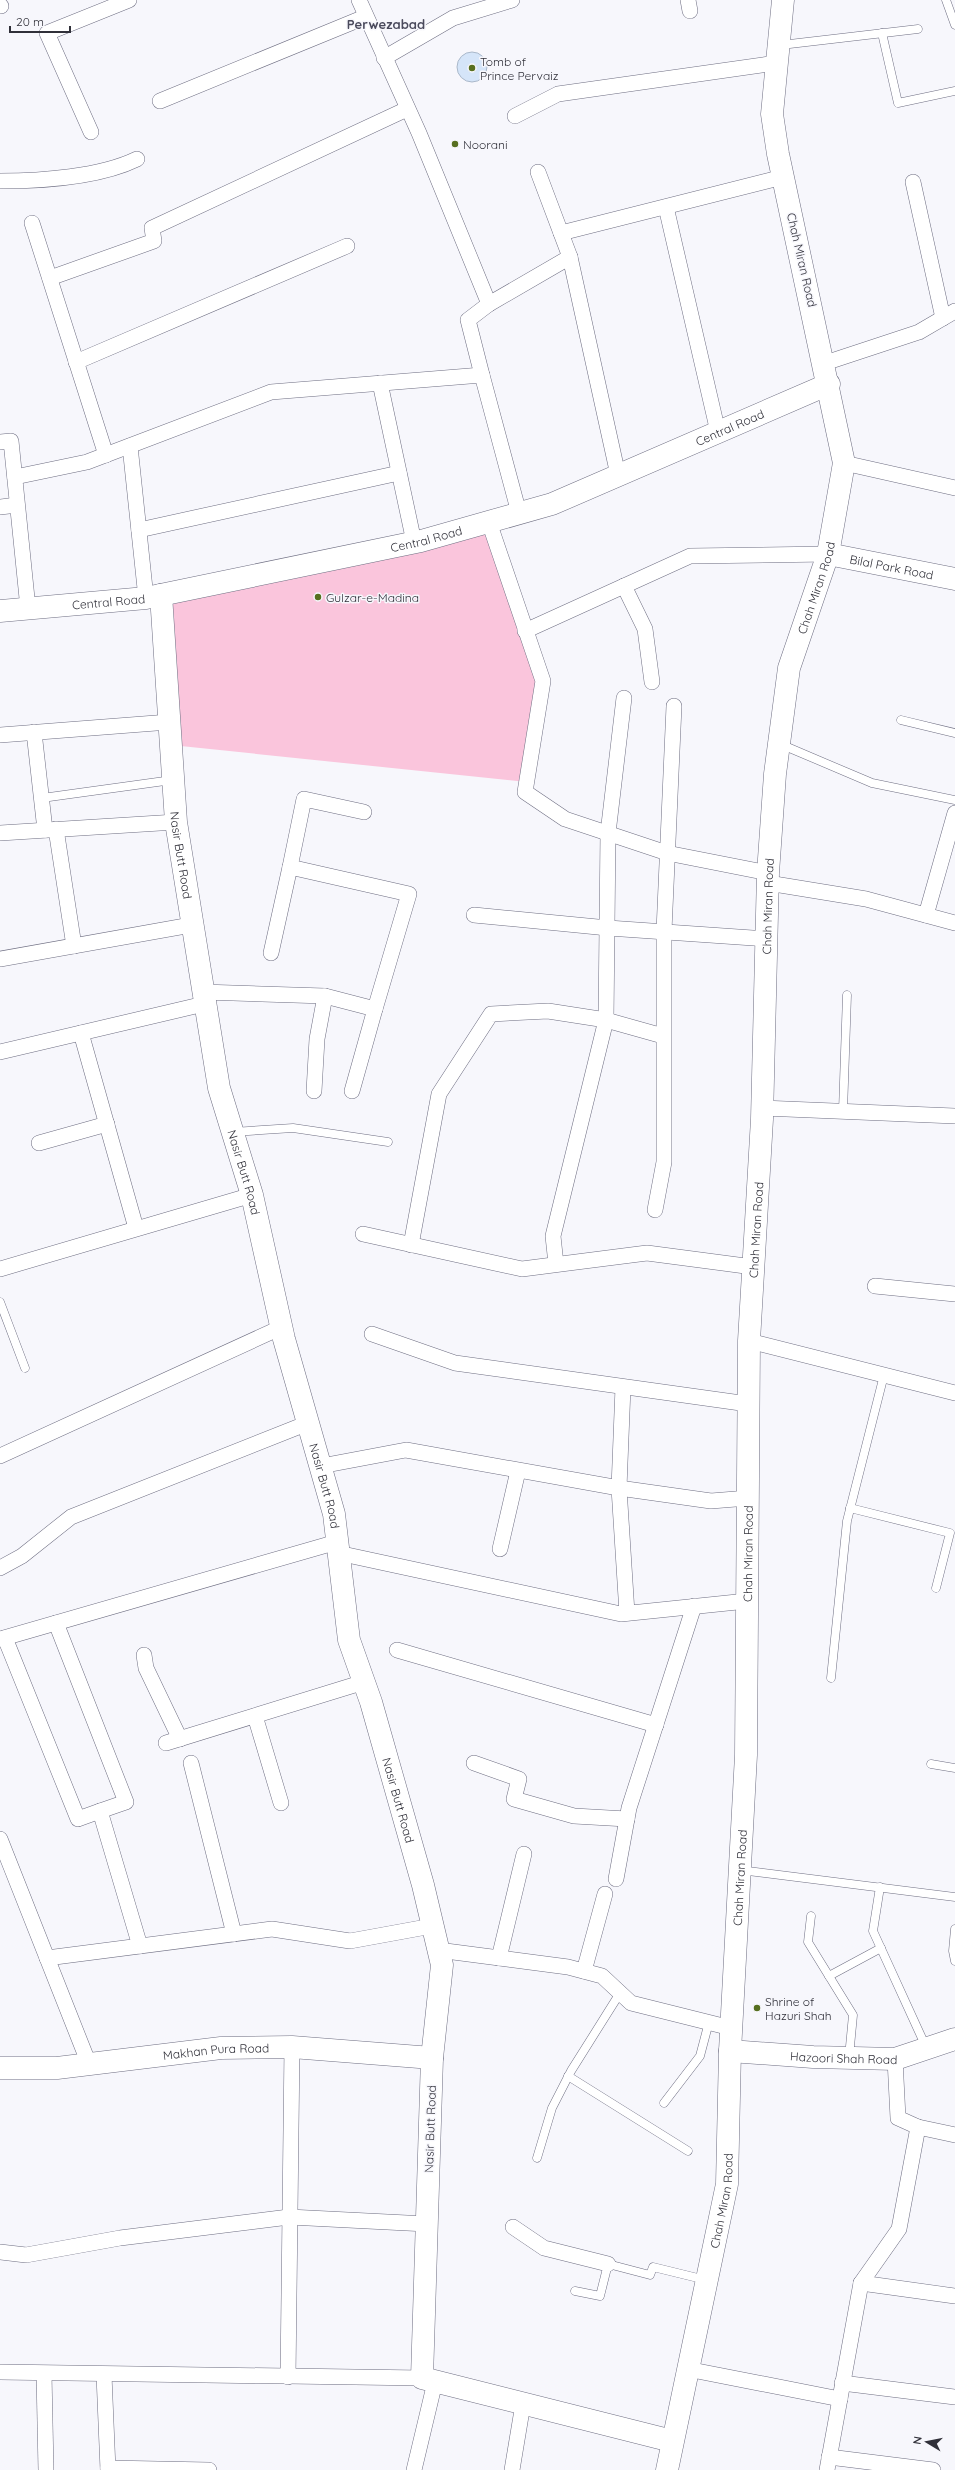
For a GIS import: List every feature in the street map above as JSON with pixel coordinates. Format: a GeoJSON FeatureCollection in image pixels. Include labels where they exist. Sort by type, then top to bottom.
{"type":"FeatureCollection","features":[{"type":"Feature","properties":{"kind":"street"},"geometry":{"type":"LineString","coordinates":[[91,132],[47,33],[129,0]]}},
{"type":"Feature","properties":{"kind":"street"},"geometry":{"type":"LineString","coordinates":[[359,0],[365,17],[407,109],[489,304]]}},
{"type":"Feature","properties":{"kind":"street"},"geometry":{"type":"LineString","coordinates":[[384,58],[453,18],[512,0]]}},
{"type":"Feature","properties":{"kind":"street","name":"Chah Miran Road"},"geometry":{"type":"LineString","coordinates":[[667,2470],[727,2184],[731,2028],[746,1755],[749,1341],[762,1108],[768,878],[779,744],[789,668],[828,554],[844,462],[827,374],[783,176],[772,114],[783,0]]}},
{"type":"Feature","properties":{"kind":"street"},"geometry":{"type":"LineString","coordinates":[[160,101],[365,17]]}},
{"type":"Feature","properties":{"kind":"street"},"geometry":{"type":"LineString","coordinates":[[514,116],[558,94],[777,54]]}},
{"type":"Feature","properties":{"kind":"street"},"geometry":{"type":"LineString","coordinates":[[50,278],[154,241],[152,228],[407,109]]}},
{"type":"Feature","properties":{"kind":"street"},"geometry":{"type":"LineString","coordinates":[[0,181],[38,181],[122,166],[138,159]]}},
{"type":"Feature","properties":{"kind":"street"},"geometry":{"type":"LineString","coordinates":[[538,172],[570,257],[618,475]]}},
{"type":"Feature","properties":{"kind":"street"},"geometry":{"type":"LineString","coordinates":[[561,233],[783,176]]}},
{"type":"Feature","properties":{"kind":"street"},"geometry":{"type":"LineString","coordinates":[[827,374],[919,332],[949,315],[913,182]]}},
{"type":"Feature","properties":{"kind":"street"},"geometry":{"type":"LineString","coordinates":[[666,207],[718,432]]}},
{"type":"Feature","properties":{"kind":"street"},"geometry":{"type":"LineString","coordinates":[[32,223],[106,455]]}},
{"type":"Feature","properties":{"kind":"street"},"geometry":{"type":"LineString","coordinates":[[76,362],[347,246]]}},
{"type":"Feature","properties":{"kind":"street"},"geometry":{"type":"LineString","coordinates":[[519,513],[468,320],[489,304],[570,257]]}},
{"type":"Feature","properties":{"kind":"street","name":"Central Road"},"geometry":{"type":"LineString","coordinates":[[0,611],[153,596],[414,542],[552,504],[718,432],[827,374]]}},
{"type":"Feature","properties":{"kind":"street"},"geometry":{"type":"LineString","coordinates":[[14,477],[87,462],[271,392],[482,375]]}},
{"type":"Feature","properties":{"kind":"street"},"geometry":{"type":"LineString","coordinates":[[380,383],[414,542]]}},
{"type":"Feature","properties":{"kind":"street"},"geometry":{"type":"LineString","coordinates":[[0,442],[11,441],[28,608]]}},
{"type":"Feature","properties":{"kind":"street"},"geometry":{"type":"LineString","coordinates":[[130,446],[139,530],[153,596]]}},
{"type":"Feature","properties":{"kind":"street"},"geometry":{"type":"LineString","coordinates":[[844,462],[955,488]]}},
{"type":"Feature","properties":{"kind":"street"},"geometry":{"type":"LineString","coordinates":[[139,530],[399,473]]}},
{"type":"Feature","properties":{"kind":"street"},"geometry":{"type":"LineString","coordinates":[[0,507],[17,505]]}},
{"type":"Feature","properties":{"kind":"street"},"geometry":{"type":"LineString","coordinates":[[489,522],[543,681],[525,792],[565,819],[667,853],[768,878],[866,899],[955,923]]}},
{"type":"Feature","properties":{"kind":"street"},"geometry":{"type":"LineString","coordinates":[[525,631],[690,556],[828,554]]}},
{"type":"Feature","properties":{"kind":"street","name":"Bilal Park Road"},"geometry":{"type":"LineString","coordinates":[[828,554],[955,580]]}},
{"type":"Feature","properties":{"kind":"street"},"geometry":{"type":"LineString","coordinates":[[624,586],[645,628],[652,682]]}},
{"type":"Feature","properties":{"kind":"street","name":"Nasir Butt Road"},"geometry":{"type":"LineString","coordinates":[[153,596],[169,722],[176,822],[191,925],[219,1088],[252,1195],[282,1327],[334,1514],[348,1640],[364,1682],[442,1965],[432,2058],[427,2224],[429,2380]]}},
{"type":"Feature","properties":{"kind":"street"},"geometry":{"type":"LineString","coordinates":[[556,1264],[553,1236],[606,1020],[608,833],[624,698]]}},
{"type":"Feature","properties":{"kind":"street"},"geometry":{"type":"LineString","coordinates":[[655,1210],[664,1162],[664,931],[674,706]]}},
{"type":"Feature","properties":{"kind":"street"},"geometry":{"type":"LineString","coordinates":[[0,735],[169,722]]}},
{"type":"Feature","properties":{"kind":"street"},"geometry":{"type":"LineString","coordinates":[[34,732],[42,798],[51,830],[74,946]]}},
{"type":"Feature","properties":{"kind":"street"},"geometry":{"type":"LineString","coordinates":[[271,953],[304,799],[364,812]]}},
{"type":"Feature","properties":{"kind":"street"},"geometry":{"type":"LineString","coordinates":[[926,915],[952,838],[955,813]]}},
{"type":"Feature","properties":{"kind":"street"},"geometry":{"type":"LineString","coordinates":[[0,833],[176,822]]}},
{"type":"Feature","properties":{"kind":"street"},"geometry":{"type":"LineString","coordinates":[[290,866],[409,894],[352,1091]]}},
{"type":"Feature","properties":{"kind":"street"},"geometry":{"type":"LineString","coordinates":[[474,915],[608,928],[767,938]]}},
{"type":"Feature","properties":{"kind":"street"},"geometry":{"type":"LineString","coordinates":[[0,959],[191,925]]}},
{"type":"Feature","properties":{"kind":"street"},"geometry":{"type":"LineString","coordinates":[[0,1052],[81,1033],[203,998],[325,996],[375,1009]]}},
{"type":"Feature","properties":{"kind":"street"},"geometry":{"type":"LineString","coordinates":[[314,1091],[317,1039],[325,996]]}},
{"type":"Feature","properties":{"kind":"street"},"geometry":{"type":"LineString","coordinates":[[411,1245],[439,1094],[491,1014],[548,1011],[606,1020],[663,1036]]}},
{"type":"Feature","properties":{"kind":"street"},"geometry":{"type":"LineString","coordinates":[[81,1033],[136,1228]]}},
{"type":"Feature","properties":{"kind":"street"},"geometry":{"type":"LineString","coordinates":[[762,1108],[955,1116]]}},
{"type":"Feature","properties":{"kind":"street"},"geometry":{"type":"LineString","coordinates":[[39,1143],[107,1124]]}},
{"type":"Feature","properties":{"kind":"street"},"geometry":{"type":"LineString","coordinates":[[0,1269],[252,1195]]}},
{"type":"Feature","properties":{"kind":"street"},"geometry":{"type":"LineString","coordinates":[[363,1234],[522,1269],[647,1253],[753,1267]]}},
{"type":"Feature","properties":{"kind":"street"},"geometry":{"type":"LineString","coordinates":[[875,1286],[955,1294]]}},
{"type":"Feature","properties":{"kind":"street"},"geometry":{"type":"LineString","coordinates":[[0,1456],[282,1327]]}},
{"type":"Feature","properties":{"kind":"street"},"geometry":{"type":"LineString","coordinates":[[372,1334],[455,1363],[748,1404]]}},
{"type":"Feature","properties":{"kind":"street"},"geometry":{"type":"LineString","coordinates":[[749,1341],[955,1393]]}},
{"type":"Feature","properties":{"kind":"street"},"geometry":{"type":"LineString","coordinates":[[624,1386],[619,1488],[628,1613]]}},
{"type":"Feature","properties":{"kind":"street"},"geometry":{"type":"LineString","coordinates":[[0,1568],[22,1556],[71,1517],[308,1423]]}},
{"type":"Feature","properties":{"kind":"street"},"geometry":{"type":"LineString","coordinates":[[321,1466],[406,1450],[619,1488],[711,1501],[748,1498]]}},
{"type":"Feature","properties":{"kind":"street"},"geometry":{"type":"LineString","coordinates":[[500,1549],[518,1471]]}},
{"type":"Feature","properties":{"kind":"street"},"geometry":{"type":"LineString","coordinates":[[56,1623],[126,1802],[78,1819],[3,1638],[56,1623],[338,1548],[621,1614],[747,1601]]}},
{"type":"Feature","properties":{"kind":"street"},"geometry":{"type":"LineString","coordinates":[[616,1879],[627,1819],[694,1606]]}},
{"type":"Feature","properties":{"kind":"street"},"geometry":{"type":"LineString","coordinates":[[397,1650],[656,1726]]}},
{"type":"Feature","properties":{"kind":"street"},"geometry":{"type":"LineString","coordinates":[[144,1655],[146,1668],[173,1741],[364,1682]]}},
{"type":"Feature","properties":{"kind":"street"},"geometry":{"type":"LineString","coordinates":[[255,1716],[281,1803]]}},
{"type":"Feature","properties":{"kind":"street"},"geometry":{"type":"LineString","coordinates":[[191,1763],[234,1934]]}},
{"type":"Feature","properties":{"kind":"street"},"geometry":{"type":"LineString","coordinates":[[474,1763],[520,1779],[514,1799],[574,1816],[627,1819]]}},
{"type":"Feature","properties":{"kind":"street"},"geometry":{"type":"LineString","coordinates":[[100,1811],[140,1946]]}},
{"type":"Feature","properties":{"kind":"street"},"geometry":{"type":"LineString","coordinates":[[0,1840],[89,2064]]}},
{"type":"Feature","properties":{"kind":"street"},"geometry":{"type":"LineString","coordinates":[[499,1958],[524,1854]]}},
{"type":"Feature","properties":{"kind":"street"},"geometry":{"type":"LineString","coordinates":[[584,1971],[605,1894]]}},
{"type":"Feature","properties":{"kind":"street"},"geometry":{"type":"LineString","coordinates":[[47,1958],[272,1929],[350,1941],[432,1926]]}},
{"type":"Feature","properties":{"kind":"street"},"geometry":{"type":"LineString","coordinates":[[438,1950],[584,1971],[602,1976],[631,2003],[731,2028]]}},
{"type":"Feature","properties":{"kind":"street","name":"Hazoori Shah Road"},"geometry":{"type":"LineString","coordinates":[[730,2051],[848,2058],[895,2059],[955,2039]]}},
{"type":"Feature","properties":{"kind":"street"},"geometry":{"type":"LineString","coordinates":[[288,2377],[292,2047]]}},
{"type":"Feature","properties":{"kind":"street","name":"Makhan Pura Road"},"geometry":{"type":"LineString","coordinates":[[0,2068],[57,2068],[222,2048],[292,2047],[432,2058]]}},
{"type":"Feature","properties":{"kind":"street"},"geometry":{"type":"LineString","coordinates":[[895,2059],[898,2118],[918,2127],[955,2135]]}},
{"type":"Feature","properties":{"kind":"street"},"geometry":{"type":"LineString","coordinates":[[918,2127],[899,2229],[861,2283],[828,2464],[933,2470]]}},
{"type":"Feature","properties":{"kind":"street"},"geometry":{"type":"LineString","coordinates":[[0,2252],[26,2255],[120,2238],[289,2217],[427,2224]]}},
{"type":"Feature","properties":{"kind":"street"},"geometry":{"type":"LineString","coordinates":[[513,2227],[544,2248],[608,2264]]}},
{"type":"Feature","properties":{"kind":"street"},"geometry":{"type":"LineString","coordinates":[[861,2283],[955,2296]]}},
{"type":"Feature","properties":{"kind":"street"},"geometry":{"type":"LineString","coordinates":[[687,2369],[840,2399]]}},
{"type":"Feature","properties":{"kind":"street"},"geometry":{"type":"LineString","coordinates":[[0,2372],[429,2380],[672,2441]]}},
{"type":"Feature","properties":{"kind":"street"},"geometry":{"type":"LineString","coordinates":[[44,2374],[46,2470]]}},
{"type":"Feature","properties":{"kind":"street"},"geometry":{"type":"LineString","coordinates":[[104,2375],[108,2469],[209,2470]]}},
{"type":"Feature","properties":{"kind":"street"},"geometry":{"type":"LineString","coordinates":[[414,2470],[429,2380]]}},
{"type":"Feature","properties":{"kind":"street"},"geometry":{"type":"LineString","coordinates":[[842,2383],[955,2397]]}},
{"type":"Feature","properties":{"kind":"street"},"geometry":{"type":"LineString","coordinates":[[512,2470],[523,2404]]}},
{"type":"Feature","properties":{"kind":"lane"},"geometry":{"type":"LineString","coordinates":[[946,0],[955,25]]}},
{"type":"Feature","properties":{"kind":"lane"},"geometry":{"type":"LineString","coordinates":[[777,54],[882,33],[918,29]]}},
{"type":"Feature","properties":{"kind":"lane"},"geometry":{"type":"LineString","coordinates":[[882,33],[898,103],[955,91]]}},
{"type":"Feature","properties":{"kind":"lane"},"geometry":{"type":"LineString","coordinates":[[902,720],[955,733]]}},
{"type":"Feature","properties":{"kind":"lane"},"geometry":{"type":"LineString","coordinates":[[779,744],[872,783],[955,800]]}},
{"type":"Feature","properties":{"kind":"lane"},"geometry":{"type":"LineString","coordinates":[[42,798],[173,780]]}},
{"type":"Feature","properties":{"kind":"lane"},"geometry":{"type":"LineString","coordinates":[[843,1111],[846,995]]}},
{"type":"Feature","properties":{"kind":"lane"},"geometry":{"type":"LineString","coordinates":[[232,1132],[293,1128],[388,1142]]}},
{"type":"Feature","properties":{"kind":"lane"},"geometry":{"type":"LineString","coordinates":[[0,1302],[25,1368]]}},
{"type":"Feature","properties":{"kind":"lane"},"geometry":{"type":"LineString","coordinates":[[831,1678],[841,1569],[850,1508],[884,1375]]}},
{"type":"Feature","properties":{"kind":"lane"},"geometry":{"type":"LineString","coordinates":[[850,1508],[950,1533],[936,1588]]}},
{"type":"Feature","properties":{"kind":"lane"},"geometry":{"type":"LineString","coordinates":[[931,1764],[955,1768]]}},
{"type":"Feature","properties":{"kind":"lane"},"geometry":{"type":"LineString","coordinates":[[739,1870],[880,1886],[955,1897]]}},
{"type":"Feature","properties":{"kind":"lane"},"geometry":{"type":"LineString","coordinates":[[880,1886],[873,1931],[927,2048]]}},
{"type":"Feature","properties":{"kind":"lane"},"geometry":{"type":"LineString","coordinates":[[811,1916],[808,1942],[853,2015],[848,2058]]}},
{"type":"Feature","properties":{"kind":"lane"},"geometry":{"type":"LineString","coordinates":[[955,1929],[952,1951],[955,1961]]}},
{"type":"Feature","properties":{"kind":"lane"},"geometry":{"type":"LineString","coordinates":[[829,1976],[881,1948]]}},
{"type":"Feature","properties":{"kind":"lane"},"geometry":{"type":"LineString","coordinates":[[537,2158],[552,2108],[568,2076],[620,1993]]}},
{"type":"Feature","properties":{"kind":"lane"},"geometry":{"type":"LineString","coordinates":[[664,2103],[700,2056],[709,2022]]}},
{"type":"Feature","properties":{"kind":"lane"},"geometry":{"type":"LineString","coordinates":[[568,2076],[688,2151]]}},
{"type":"Feature","properties":{"kind":"lane"},"geometry":{"type":"LineString","coordinates":[[576,2291],[600,2296],[608,2264],[650,2275],[653,2267],[706,2280]]}},
{"type":"Feature","properties":{"kind":"shaded area"},"geometry":{"type":"Polygon","coordinates":[[[489,522],[543,681],[526,782],[171,745],[161,595],[489,522]]]}},
{"type":"Feature","properties":{"kind":"building","name":"Tomb of Prince Pervaiz"},"geometry":{"type":"Polygon","coordinates":[[[472,52],[483,56],[487,67],[483,78],[472,82],[461,78],[457,67],[461,56],[472,52]]]}},
{"type":"Feature","properties":{"kind":"place","name":"Tomb of Prince Pervaiz"},"geometry":{"type":"Point","coordinates":[472,68]}},
{"type":"Feature","properties":{"kind":"place","name":"Noorani"},"geometry":{"type":"Point","coordinates":[455,144]}},
{"type":"Feature","properties":{"kind":"place","name":"Gulzar-e-Madina"},"geometry":{"type":"Point","coordinates":[318,597]}},
{"type":"Feature","properties":{"kind":"place","name":"Shrine of Hazuri Shah"},"geometry":{"type":"Point","coordinates":[757,2008]}},
{"type":"Feature","properties":{"kind":"district","name":"Perwezabad"},"geometry":{"type":"Point","coordinates":[386,24]}}]}
